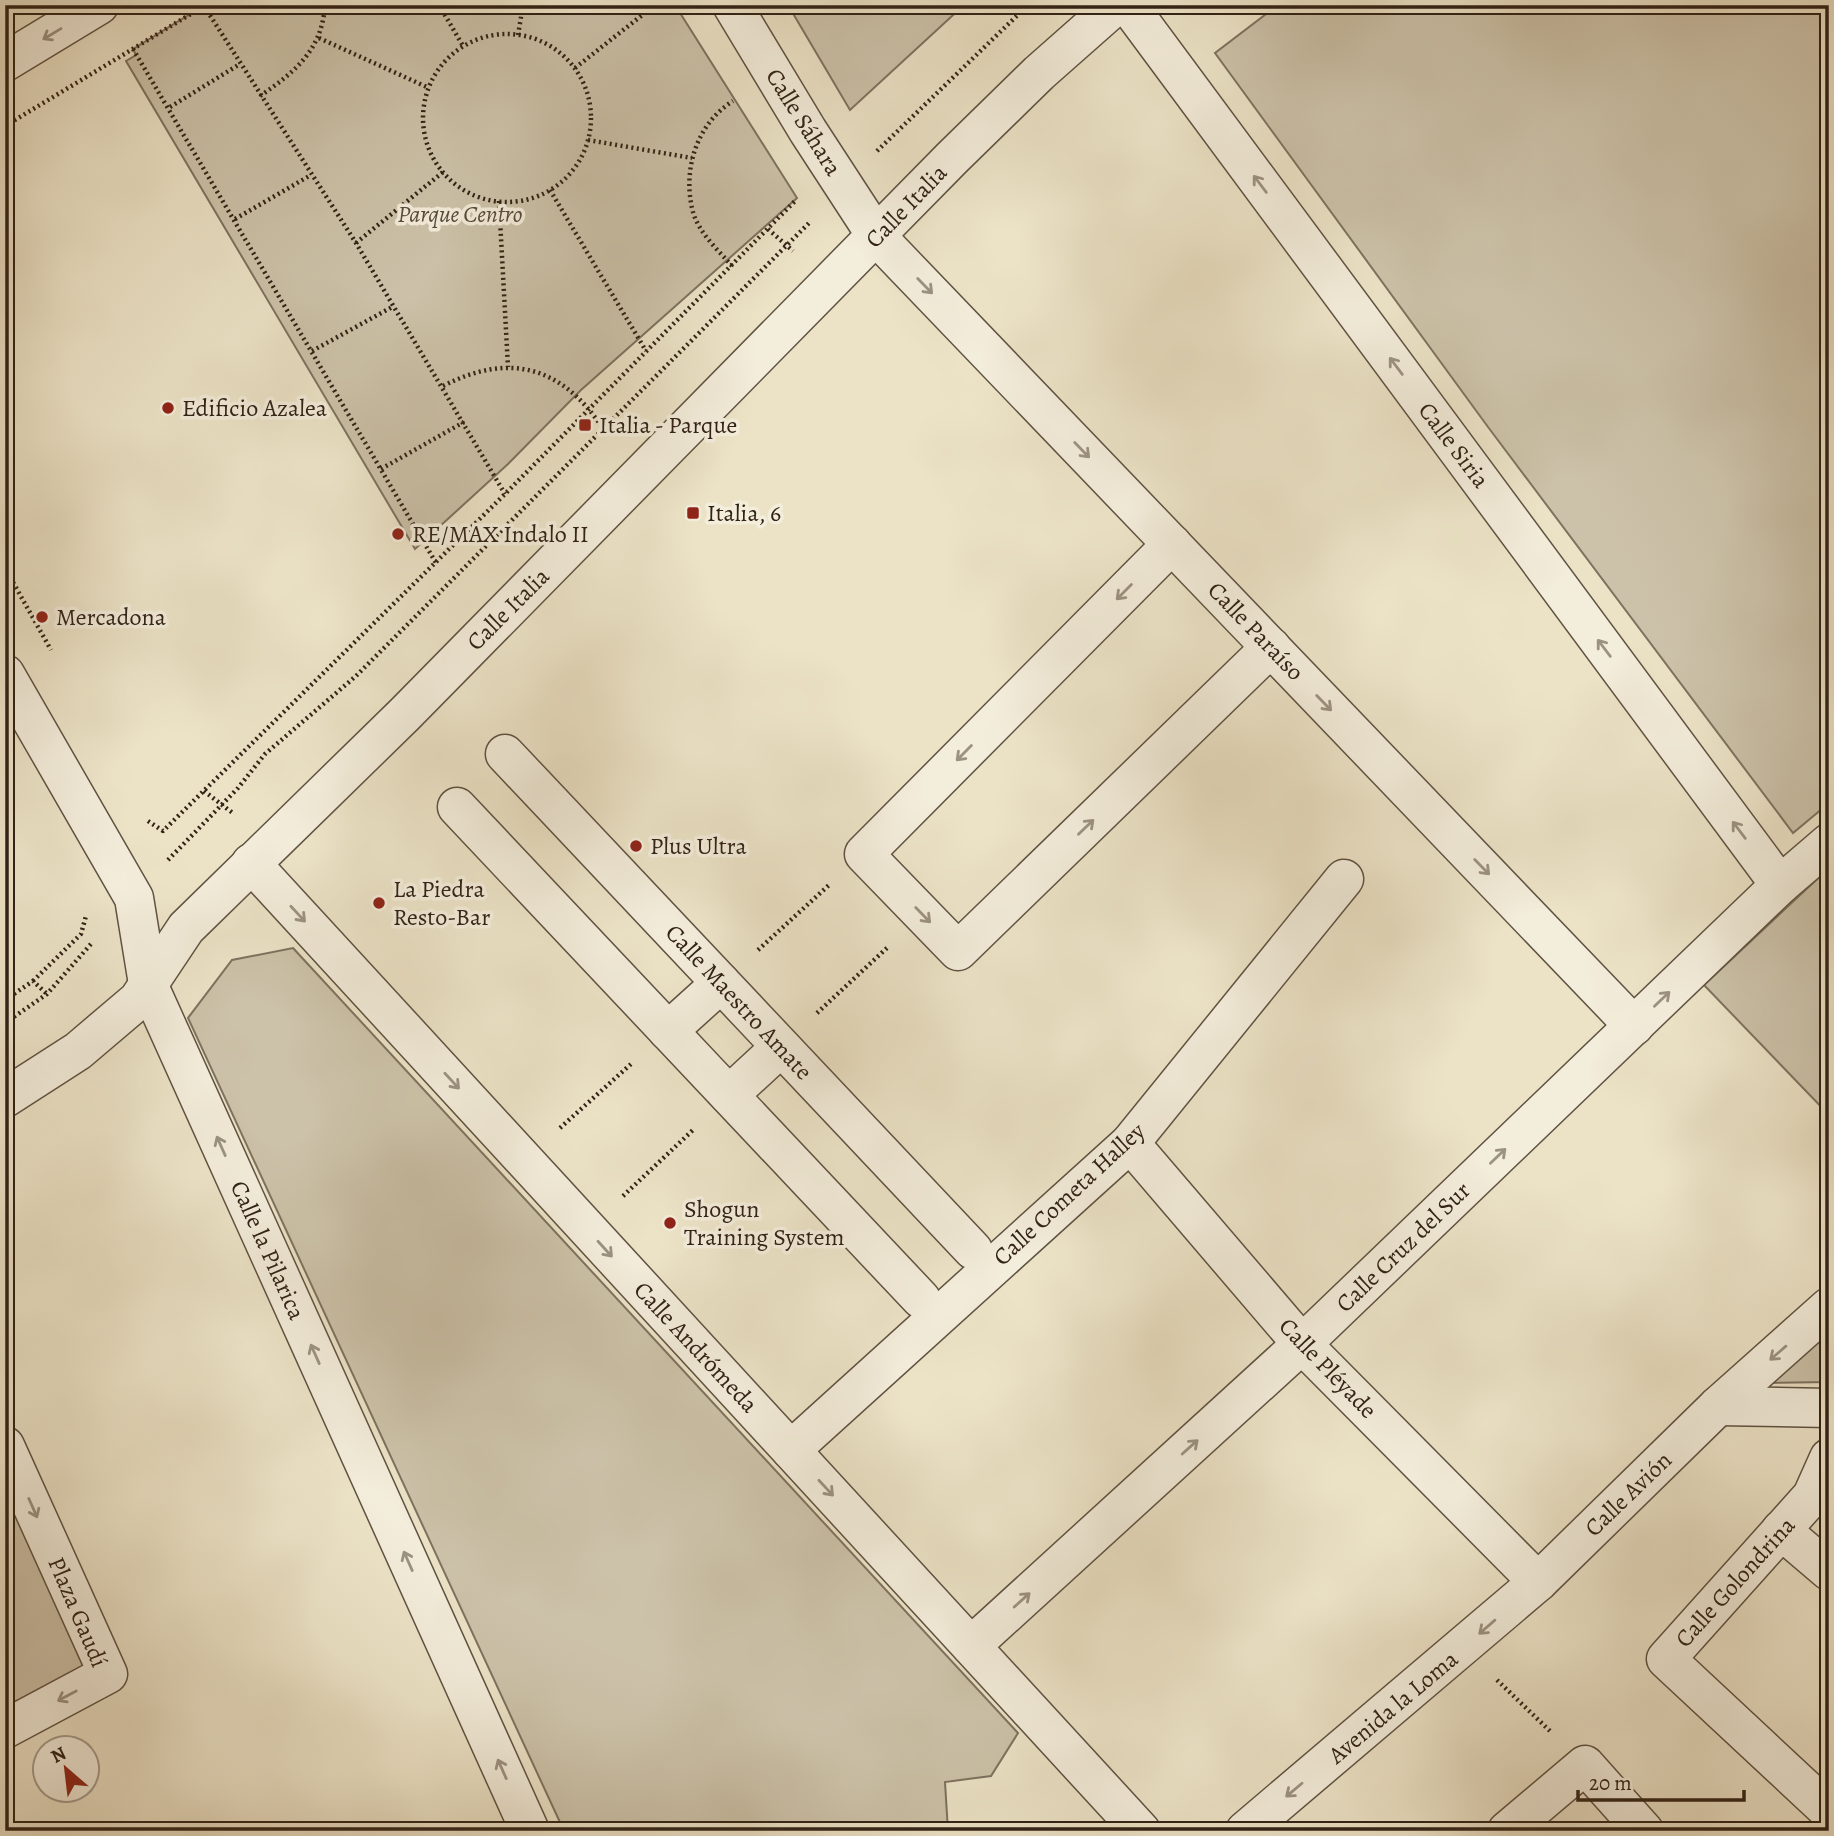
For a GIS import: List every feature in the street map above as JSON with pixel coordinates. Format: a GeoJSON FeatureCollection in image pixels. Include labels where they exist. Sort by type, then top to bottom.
{"type":"FeatureCollection","features":[{"type":"Feature","properties":{"kind":"street"},"geometry":{"type":"LineString","coordinates":[[5,62],[99,5]]}},
{"type":"Feature","properties":{"kind":"street","name":"Calle Sáhara"},"geometry":{"type":"LineString","coordinates":[[732,5],[808,131],[877,236]]}},
{"type":"Feature","properties":{"kind":"street","name":"Calle Italia"},"geometry":{"type":"LineString","coordinates":[[5,1098],[78,1051],[138,1000],[186,928],[405,714],[1039,73],[1116,5]]}},
{"type":"Feature","properties":{"kind":"street","name":"Calle Siria"},"geometry":{"type":"LineString","coordinates":[[1128,5],[1780,885]]}},
{"type":"Feature","properties":{"kind":"street","name":"Calle Paraíso"},"geometry":{"type":"LineString","coordinates":[[877,236],[1634,1026]]}},
{"type":"Feature","properties":{"kind":"street"},"geometry":{"type":"LineString","coordinates":[[1172,544],[864,854],[958,951],[1271,647]]}},
{"type":"Feature","properties":{"kind":"street","name":"Calle la Pilarica"},"geometry":{"type":"LineString","coordinates":[[5,674],[134,898],[148,984],[530,1831]]}},
{"type":"Feature","properties":{"kind":"street","name":"Calle Maestro Amate"},"geometry":{"type":"LineString","coordinates":[[505,754],[973,1251]]}},
{"type":"Feature","properties":{"kind":"street"},"geometry":{"type":"LineString","coordinates":[[457,807],[921,1299]]}},
{"type":"Feature","properties":{"kind":"street","name":"Calle Cruz del Sur"},"geometry":{"type":"LineString","coordinates":[[971,1646],[1302,1344],[1780,885],[1829,843]]}},
{"type":"Feature","properties":{"kind":"street","name":"Calle Andrómeda"},"geometry":{"type":"LineString","coordinates":[[251,863],[1141,1831]]}},
{"type":"Feature","properties":{"kind":"street","name":"Calle Cometa Halley"},"geometry":{"type":"LineString","coordinates":[[791,1450],[1130,1143],[1344,879]]}},
{"type":"Feature","properties":{"kind":"street"},"geometry":{"type":"LineString","coordinates":[[668,1031],[721,983]]}},
{"type":"Feature","properties":{"kind":"street"},"geometry":{"type":"LineString","coordinates":[[729,1096],[781,1047]]}},
{"type":"Feature","properties":{"kind":"street","name":"Calle Pléyade"},"geometry":{"type":"LineString","coordinates":[[1130,1143],[1302,1344],[1538,1582]]}},
{"type":"Feature","properties":{"kind":"street","name":"Calle Avión"},"geometry":{"type":"LineString","coordinates":[[1538,1582],[1718,1406],[1829,1307]]}},
{"type":"Feature","properties":{"kind":"street"},"geometry":{"type":"LineString","coordinates":[[1718,1406],[1829,1408]]}},
{"type":"Feature","properties":{"kind":"street","name":"Plaza Gaudí"},"geometry":{"type":"LineString","coordinates":[[5,1446],[108,1674],[5,1729]]}},
{"type":"Feature","properties":{"kind":"street","name":"Calle Golondrina"},"geometry":{"type":"LineString","coordinates":[[1829,1458],[1812,1496],[1666,1659],[1829,1811]]}},
{"type":"Feature","properties":{"kind":"street"},"geometry":{"type":"LineString","coordinates":[[1781,1530],[1829,1571]]}},
{"type":"Feature","properties":{"kind":"street","name":"Avenida la Loma"},"geometry":{"type":"LineString","coordinates":[[1245,1831],[1538,1582]]}},
{"type":"Feature","properties":{"kind":"street"},"geometry":{"type":"LineString","coordinates":[[1507,1831],[1585,1765],[1644,1831]]}},
{"type":"Feature","properties":{"kind":"path"},"geometry":{"type":"LineString","coordinates":[[260,96],[300,67],[319,38],[325,5]]}},
{"type":"Feature","properties":{"kind":"path"},"geometry":{"type":"LineString","coordinates":[[439,5],[463,46]]}},
{"type":"Feature","properties":{"kind":"path"},"geometry":{"type":"LineString","coordinates":[[518,35],[523,5]]}},
{"type":"Feature","properties":{"kind":"path"},"geometry":{"type":"LineString","coordinates":[[575,68],[655,5]]}},
{"type":"Feature","properties":{"kind":"path"},"geometry":{"type":"LineString","coordinates":[[940,90],[1028,5]]}},
{"type":"Feature","properties":{"kind":"path"},"geometry":{"type":"LineString","coordinates":[[5,126],[204,6],[356,243],[505,494]]}},
{"type":"Feature","properties":{"kind":"path"},"geometry":{"type":"LineString","coordinates":[[489,35],[518,35],[550,45],[575,68],[588,95],[591,125],[588,140],[570,173],[550,190],[525,199],[499,201],[467,191],[443,172],[432,155],[424,127],[429,88],[444,63],[463,46],[489,35]]}},
{"type":"Feature","properties":{"kind":"path"},"geometry":{"type":"LineString","coordinates":[[319,38],[429,88]]}},
{"type":"Feature","properties":{"kind":"path"},"geometry":{"type":"LineString","coordinates":[[133,50],[170,107],[436,563]]}},
{"type":"Feature","properties":{"kind":"path"},"geometry":{"type":"LineString","coordinates":[[170,107],[240,64]]}},
{"type":"Feature","properties":{"kind":"path"},"geometry":{"type":"LineString","coordinates":[[732,266],[708,238],[693,213],[690,177],[692,158],[708,123],[740,97]]}},
{"type":"Feature","properties":{"kind":"path"},"geometry":{"type":"LineString","coordinates":[[588,140],[692,158]]}},
{"type":"Feature","properties":{"kind":"path"},"geometry":{"type":"LineString","coordinates":[[356,243],[443,172]]}},
{"type":"Feature","properties":{"kind":"path"},"geometry":{"type":"LineString","coordinates":[[235,219],[312,175]]}},
{"type":"Feature","properties":{"kind":"path"},"geometry":{"type":"LineString","coordinates":[[550,190],[646,351]]}},
{"type":"Feature","properties":{"kind":"path"},"geometry":{"type":"LineString","coordinates":[[184,813],[505,494],[797,198]]}},
{"type":"Feature","properties":{"kind":"path"},"geometry":{"type":"LineString","coordinates":[[499,201],[508,367]]}},
{"type":"Feature","properties":{"kind":"path"},"geometry":{"type":"LineString","coordinates":[[768,229],[786,245]]}},
{"type":"Feature","properties":{"kind":"path"},"geometry":{"type":"LineString","coordinates":[[193,832],[222,805],[265,754],[356,676],[765,266]]}},
{"type":"Feature","properties":{"kind":"path"},"geometry":{"type":"LineString","coordinates":[[312,351],[394,306]]}},
{"type":"Feature","properties":{"kind":"path"},"geometry":{"type":"LineString","coordinates":[[443,386],[477,371],[508,367],[555,379],[568,387],[602,427]]}},
{"type":"Feature","properties":{"kind":"path"},"geometry":{"type":"LineString","coordinates":[[381,469],[464,422]]}},
{"type":"Feature","properties":{"kind":"path"},"geometry":{"type":"LineString","coordinates":[[13,794],[58,769]]}},
{"type":"Feature","properties":{"kind":"path"},"geometry":{"type":"LineString","coordinates":[[5,781],[19,802]]}},
{"type":"Feature","properties":{"kind":"path"},"geometry":{"type":"LineString","coordinates":[[204,791],[222,805]]}},
{"type":"Feature","properties":{"kind":"path"},"geometry":{"type":"LineString","coordinates":[[721,983],[832,882]]}},
{"type":"Feature","properties":{"kind":"path"},"geometry":{"type":"LineString","coordinates":[[5,1000],[33,981],[80,934],[86,916],[80,904]]}},
{"type":"Feature","properties":{"kind":"path"},"geometry":{"type":"LineString","coordinates":[[781,1047],[892,944]]}},
{"type":"Feature","properties":{"kind":"path"},"geometry":{"type":"LineString","coordinates":[[5,1023],[47,994],[87,948]]}},
{"type":"Feature","properties":{"kind":"path"},"geometry":{"type":"LineString","coordinates":[[33,981],[47,994]]}},
{"type":"Feature","properties":{"kind":"path"},"geometry":{"type":"LineString","coordinates":[[559,1129],[668,1031]]}},
{"type":"Feature","properties":{"kind":"path"},"geometry":{"type":"LineString","coordinates":[[622,1196],[729,1096]]}},
{"type":"Feature","properties":{"kind":"path"},"geometry":{"type":"LineString","coordinates":[[1463,1648],[1585,1765]]}},
{"type":"Feature","properties":{"kind":"green space","name":"Parque Centro"},"geometry":{"type":"Polygon","coordinates":[[[205,5],[675,5],[797,198],[581,390],[508,464],[415,549],[126,61],[136,55],[133,49],[205,5]]]}},
{"type":"Feature","properties":{"kind":"green space"},"geometry":{"type":"Polygon","coordinates":[[[788,5],[964,5],[850,110],[788,5]]]}},
{"type":"Feature","properties":{"kind":"green space"},"geometry":{"type":"Polygon","coordinates":[[[1278,5],[1829,5],[1829,803],[1793,833],[1488,427],[1215,53],[1278,5]]]}},
{"type":"Feature","properties":{"kind":"green space"},"geometry":{"type":"Polygon","coordinates":[[[1829,868],[1829,1115],[1704,985],[1829,868]]]}},
{"type":"Feature","properties":{"kind":"green space"},"geometry":{"type":"Polygon","coordinates":[[[293,948],[1018,1733],[991,1776],[945,1782],[948,1831],[564,1831],[188,1018],[232,960],[293,948]]]}},
{"type":"Feature","properties":{"kind":"green space"},"geometry":{"type":"Polygon","coordinates":[[[1829,1330],[1829,1382],[1770,1383],[1829,1330]]]}},
{"type":"Feature","properties":{"kind":"green space"},"geometry":{"type":"Polygon","coordinates":[[[5,1471],[93,1668],[5,1716],[5,1471]]]}},
{"type":"Feature","properties":{"kind":"place","name":"Edificio Azalea"},"geometry":{"type":"Point","coordinates":[168,408]}},
{"type":"Feature","properties":{"kind":"place","name":"Italia - Parque"},"geometry":{"type":"Point","coordinates":[585,425]}},
{"type":"Feature","properties":{"kind":"place","name":"Italia, 6"},"geometry":{"type":"Point","coordinates":[693,513]}},
{"type":"Feature","properties":{"kind":"place","name":"RE/MAX Indalo II"},"geometry":{"type":"Point","coordinates":[398,534]}},
{"type":"Feature","properties":{"kind":"place","name":"Mercadona"},"geometry":{"type":"Point","coordinates":[42,617]}},
{"type":"Feature","properties":{"kind":"place","name":"Plus Ultra"},"geometry":{"type":"Point","coordinates":[636,846]}},
{"type":"Feature","properties":{"kind":"place","name":"La Piedra Resto-Bar"},"geometry":{"type":"Point","coordinates":[379,903]}},
{"type":"Feature","properties":{"kind":"place","name":"Shogun Training System"},"geometry":{"type":"Point","coordinates":[670,1223]}}]}
